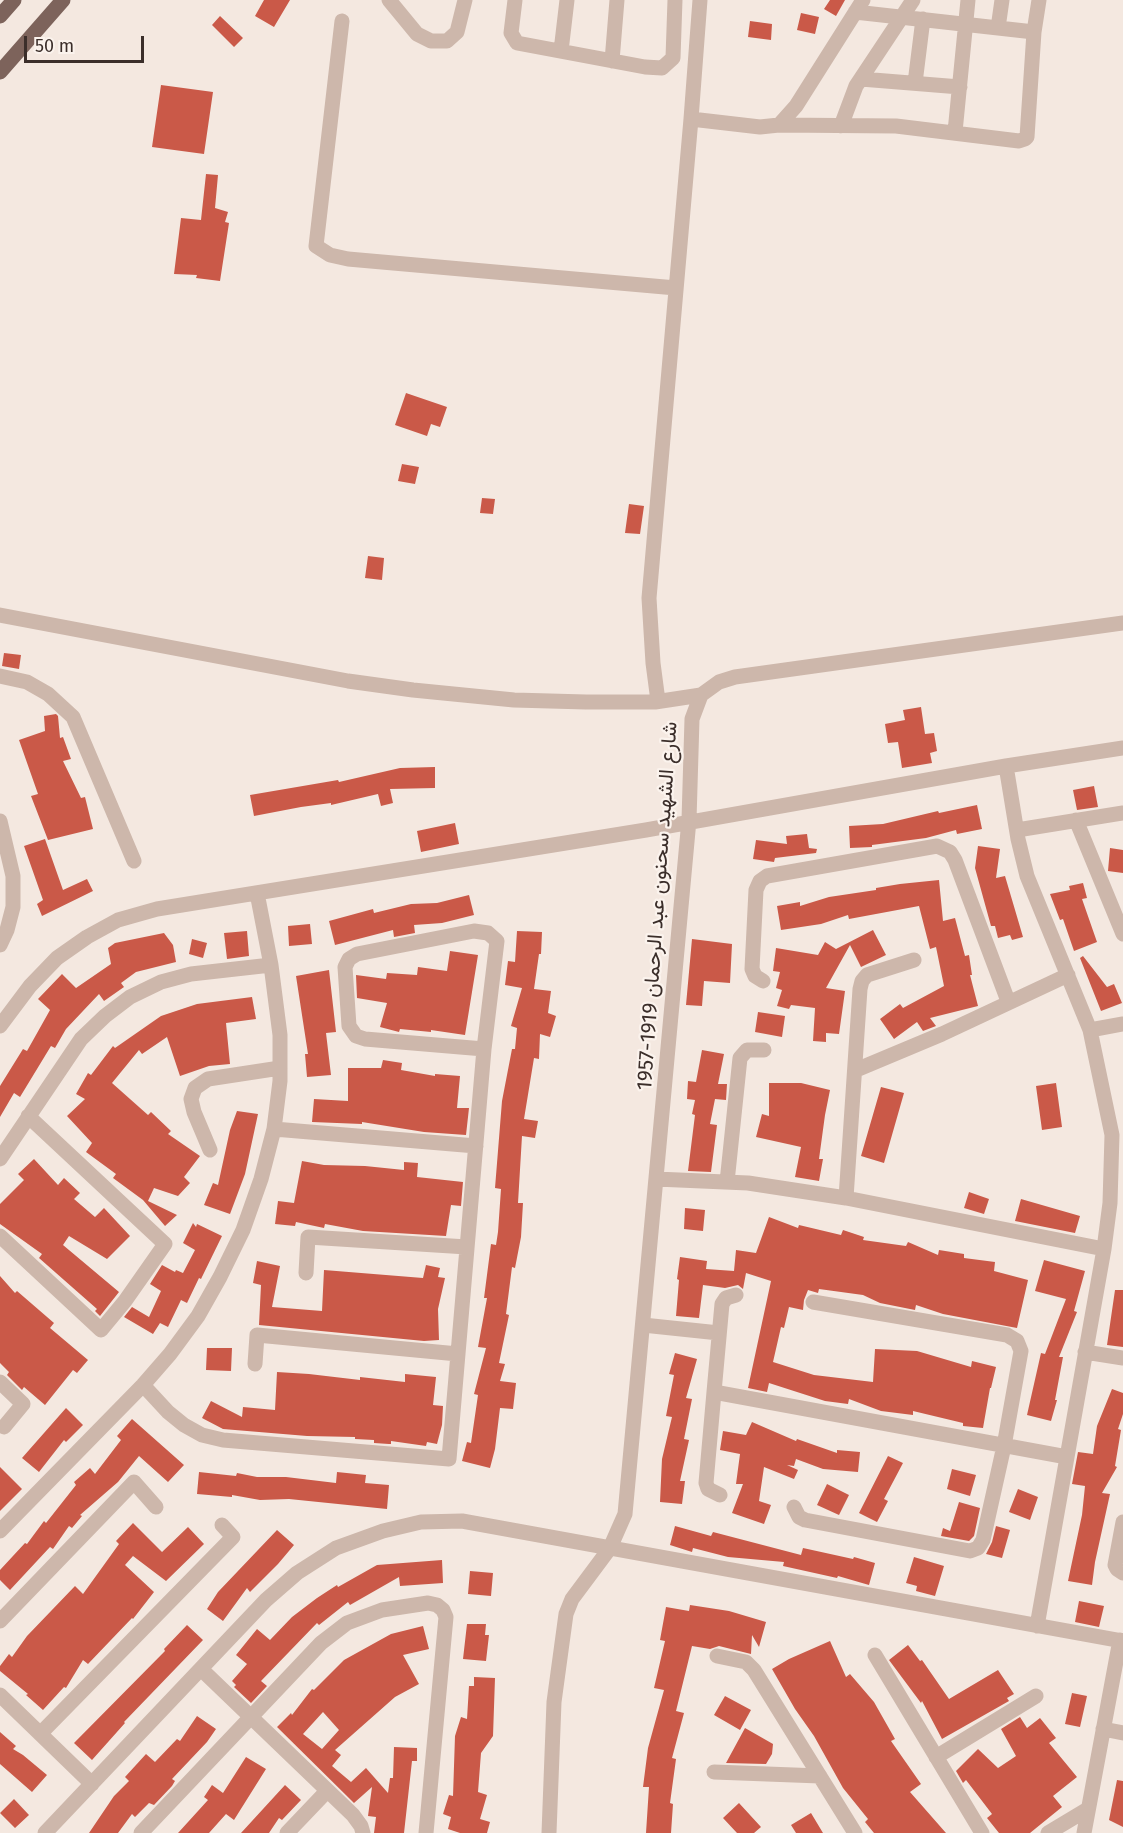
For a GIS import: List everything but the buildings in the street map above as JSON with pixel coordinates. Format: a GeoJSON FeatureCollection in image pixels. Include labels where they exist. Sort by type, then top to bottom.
{"type":"FeatureCollection","features":[{"type":"Feature","properties":{"kind":"main road"},"geometry":{"type":"LineString","coordinates":[[0,72],[63,0]]}},
{"type":"Feature","properties":{"kind":"main road"},"geometry":{"type":"LineString","coordinates":[[0,16],[12,1]]}},
{"type":"Feature","properties":{"kind":"street"},"geometry":{"type":"LineString","coordinates":[[389,0],[417,34],[430,40],[447,41],[458,32],[462,3]]}},
{"type":"Feature","properties":{"kind":"street"},"geometry":{"type":"LineString","coordinates":[[515,0],[511,33],[517,43],[662,68],[672,58],[675,0]]}},
{"type":"Feature","properties":{"kind":"street"},"geometry":{"type":"LineString","coordinates":[[561,51],[567,0]]}},
{"type":"Feature","properties":{"kind":"street"},"geometry":{"type":"LineString","coordinates":[[612,61],[617,0]]}},
{"type":"Feature","properties":{"kind":"street"},"geometry":{"type":"LineString","coordinates":[[658,701],[649,598],[700,0]]}},
{"type":"Feature","properties":{"kind":"street"},"geometry":{"type":"LineString","coordinates":[[841,126],[856,86],[913,0]]}},
{"type":"Feature","properties":{"kind":"street"},"geometry":{"type":"LineString","coordinates":[[955,132],[969,0]]}},
{"type":"Feature","properties":{"kind":"street"},"geometry":{"type":"LineString","coordinates":[[998,28],[1002,0]]}},
{"type":"Feature","properties":{"kind":"street"},"geometry":{"type":"LineString","coordinates":[[691,119],[760,127],[896,126],[1019,141],[1028,137],[1034,32],[1039,0]]}},
{"type":"Feature","properties":{"kind":"street"},"geometry":{"type":"LineString","coordinates":[[780,126],[796,106],[859,6],[902,17],[1034,32]]}},
{"type":"Feature","properties":{"kind":"street"},"geometry":{"type":"LineString","coordinates":[[915,83],[923,19]]}},
{"type":"Feature","properties":{"kind":"street"},"geometry":{"type":"LineString","coordinates":[[342,21],[316,246],[330,255],[348,259],[676,288]]}},
{"type":"Feature","properties":{"kind":"street"},"geometry":{"type":"LineString","coordinates":[[861,79],[960,87]]}},
{"type":"Feature","properties":{"kind":"street"},"geometry":{"type":"LineString","coordinates":[[0,615],[348,681],[513,700],[658,701],[701,695],[719,682],[735,677],[1123,623]]}},
{"type":"Feature","properties":{"kind":"street"},"geometry":{"type":"LineString","coordinates":[[0,676],[27,682],[48,694],[73,717],[134,861]]}},
{"type":"Feature","properties":{"kind":"street","name":"شارع الشهيد سحنون عبد الرحمان 1919-1957"},"geometry":{"type":"LineString","coordinates":[[549,1833],[554,1702],[566,1614],[572,1599],[610,1548],[625,1514],[689,820],[692,719],[701,695]]}},
{"type":"Feature","properties":{"kind":"street"},"geometry":{"type":"LineString","coordinates":[[0,1026],[30,986],[57,958],[87,937],[118,920],[157,909],[646,830],[689,820],[1123,748]]}},
{"type":"Feature","properties":{"kind":"street"},"geometry":{"type":"LineString","coordinates":[[1006,766],[1030,887],[1090,1030],[1118,1134],[1104,1249],[1037,1626]]}},
{"type":"Feature","properties":{"kind":"street"},"geometry":{"type":"LineString","coordinates":[[1017,830],[1123,813]]}},
{"type":"Feature","properties":{"kind":"street"},"geometry":{"type":"LineString","coordinates":[[1076,820],[1123,934]]}},
{"type":"Feature","properties":{"kind":"street"},"geometry":{"type":"LineString","coordinates":[[0,821],[13,876],[13,907],[0,945]]}},
{"type":"Feature","properties":{"kind":"street"},"geometry":{"type":"LineString","coordinates":[[763,981],[755,976],[752,969],[756,890],[760,881],[767,876],[937,846],[950,852],[955,860],[1008,1001]]}},
{"type":"Feature","properties":{"kind":"street"},"geometry":{"type":"LineString","coordinates":[[0,1531],[143,1385],[170,1354],[198,1316],[243,1230],[261,1179],[274,1129],[280,1068],[280,1035],[271,965],[256,893]]}},
{"type":"Feature","properties":{"kind":"street"},"geometry":{"type":"LineString","coordinates":[[143,1385],[168,1412],[184,1425],[202,1435],[223,1440],[449,1459],[484,1049],[497,941],[488,933],[474,931],[357,954],[349,959],[345,967],[349,1026],[356,1036],[365,1039],[484,1049]]}},
{"type":"Feature","properties":{"kind":"street"},"geometry":{"type":"LineString","coordinates":[[846,1198],[862,981],[867,975],[914,960]]}},
{"type":"Feature","properties":{"kind":"street"},"geometry":{"type":"LineString","coordinates":[[0,1159],[81,1039],[105,1016],[130,997],[161,982],[191,974],[271,965]]}},
{"type":"Feature","properties":{"kind":"street"},"geometry":{"type":"LineString","coordinates":[[856,1070],[942,1034],[1008,1001],[1068,975]]}},
{"type":"Feature","properties":{"kind":"street"},"geometry":{"type":"LineString","coordinates":[[1090,1030],[1123,1024]]}},
{"type":"Feature","properties":{"kind":"street"},"geometry":{"type":"LineString","coordinates":[[727,1182],[740,1058],[747,1050],[764,1050]]}},
{"type":"Feature","properties":{"kind":"street"},"geometry":{"type":"LineString","coordinates":[[210,1150],[194,1112],[191,1099],[195,1088],[208,1079],[280,1068]]}},
{"type":"Feature","properties":{"kind":"street"},"geometry":{"type":"LineString","coordinates":[[0,1236],[101,1330],[125,1302],[165,1244],[28,1116]]}},
{"type":"Feature","properties":{"kind":"street"},"geometry":{"type":"LineString","coordinates":[[274,1129],[476,1146]]}},
{"type":"Feature","properties":{"kind":"street"},"geometry":{"type":"LineString","coordinates":[[656,1179],[748,1183],[846,1198],[1104,1249]]}},
{"type":"Feature","properties":{"kind":"street"},"geometry":{"type":"LineString","coordinates":[[306,1273],[308,1237],[467,1247]]}},
{"type":"Feature","properties":{"kind":"street"},"geometry":{"type":"LineString","coordinates":[[720,1495],[708,1489],[706,1483],[722,1304],[726,1298],[736,1295]]}},
{"type":"Feature","properties":{"kind":"street"},"geometry":{"type":"LineString","coordinates":[[794,1508],[799,1517],[805,1520],[970,1551],[978,1548],[983,1540],[1004,1446],[1021,1351],[1017,1341],[1007,1335],[813,1302]]}},
{"type":"Feature","properties":{"kind":"street"},"geometry":{"type":"LineString","coordinates":[[643,1325],[719,1334]]}},
{"type":"Feature","properties":{"kind":"street"},"geometry":{"type":"LineString","coordinates":[[255,1364],[257,1335],[458,1354]]}},
{"type":"Feature","properties":{"kind":"street"},"geometry":{"type":"LineString","coordinates":[[1085,1352],[1123,1358]]}},
{"type":"Feature","properties":{"kind":"street"},"geometry":{"type":"LineString","coordinates":[[0,1382],[23,1404],[4,1427]]}},
{"type":"Feature","properties":{"kind":"street"},"geometry":{"type":"LineString","coordinates":[[714,1392],[1067,1457]]}},
{"type":"Feature","properties":{"kind":"street"},"geometry":{"type":"LineString","coordinates":[[0,1621],[134,1482],[156,1506]]}},
{"type":"Feature","properties":{"kind":"street"},"geometry":{"type":"LineString","coordinates":[[45,1833],[266,1600],[297,1573],[336,1548],[383,1531],[421,1522],[462,1521],[1122,1641],[1084,1833]]}},
{"type":"Feature","properties":{"kind":"street"},"geometry":{"type":"LineString","coordinates":[[1123,1522],[1115,1565],[1123,1573]]}},
{"type":"Feature","properties":{"kind":"street"},"geometry":{"type":"LineString","coordinates":[[40,1734],[233,1537],[222,1525]]}},
{"type":"Feature","properties":{"kind":"street"},"geometry":{"type":"LineString","coordinates":[[141,1833],[321,1643],[347,1623],[382,1610],[428,1603],[437,1605],[446,1617],[426,1833]]}},
{"type":"Feature","properties":{"kind":"street"},"geometry":{"type":"LineString","coordinates":[[875,1654],[982,1833]]}},
{"type":"Feature","properties":{"kind":"street"},"geometry":{"type":"LineString","coordinates":[[717,1656],[746,1662],[754,1670],[855,1833]]}},
{"type":"Feature","properties":{"kind":"street"},"geometry":{"type":"LineString","coordinates":[[201,1670],[352,1815],[361,1826],[363,1833]]}},
{"type":"Feature","properties":{"kind":"street"},"geometry":{"type":"LineString","coordinates":[[0,1695],[92,1784]]}},
{"type":"Feature","properties":{"kind":"street"},"geometry":{"type":"LineString","coordinates":[[936,1757],[1035,1696]]}},
{"type":"Feature","properties":{"kind":"street"},"geometry":{"type":"LineString","coordinates":[[1103,1729],[1123,1733]]}},
{"type":"Feature","properties":{"kind":"street"},"geometry":{"type":"LineString","coordinates":[[714,1772],[820,1776]]}},
{"type":"Feature","properties":{"kind":"street"},"geometry":{"type":"LineString","coordinates":[[287,1833],[327,1791]]}},
{"type":"Feature","properties":{"kind":"street"},"geometry":{"type":"LineString","coordinates":[[1048,1833],[1088,1809]]}}]}
